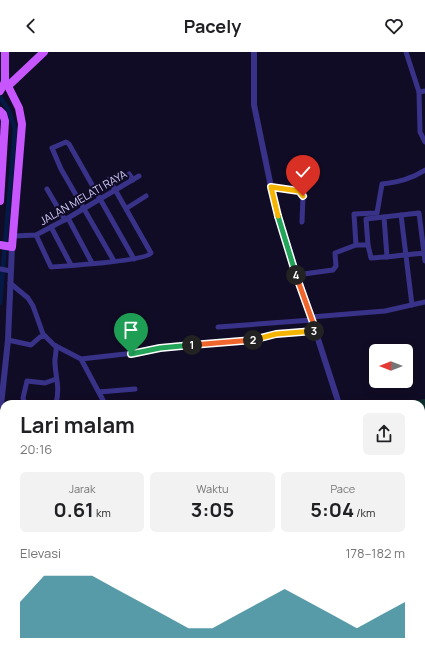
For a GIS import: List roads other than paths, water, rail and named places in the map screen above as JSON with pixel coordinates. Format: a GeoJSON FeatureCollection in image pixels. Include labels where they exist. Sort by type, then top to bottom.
{"type":"FeatureCollection","features":[{"type":"Feature","properties":{"kind":"main road"},"geometry":{"type":"LineString","coordinates":[[3,88],[5,82],[5,52]]}},
{"type":"Feature","properties":{"kind":"main road"},"geometry":{"type":"LineString","coordinates":[[3,88],[44,52]]}},
{"type":"Feature","properties":{"kind":"main road"},"geometry":{"type":"LineString","coordinates":[[0,245],[11,246],[14,236],[22,124],[19,108],[3,88]]}},
{"type":"Feature","properties":{"kind":"main road"},"geometry":{"type":"LineString","coordinates":[[0,111],[5,121],[0,201]]}},
{"type":"Feature","properties":{"kind":"street"},"geometry":{"type":"LineString","coordinates":[[254,52],[254,105],[275,206],[296,275],[316,331],[338,400]]}},
{"type":"Feature","properties":{"kind":"street"},"geometry":{"type":"LineString","coordinates":[[406,52],[423,107],[420,132],[425,142]]}},
{"type":"Feature","properties":{"kind":"street"},"geometry":{"type":"LineString","coordinates":[[419,92],[425,91]]}},
{"type":"Feature","properties":{"kind":"street"},"geometry":{"type":"LineString","coordinates":[[114,261],[52,149],[66,142],[69,144],[134,259]]}},
{"type":"Feature","properties":{"kind":"street"},"geometry":{"type":"LineString","coordinates":[[356,245],[354,214],[377,213],[382,184],[399,182],[412,178],[425,170]]}},
{"type":"Feature","properties":{"kind":"street"},"geometry":{"type":"LineString","coordinates":[[129,174],[133,180]]}},
{"type":"Feature","properties":{"kind":"street","name":"JALAN MELATI RAYA"},"geometry":{"type":"LineString","coordinates":[[14,236],[36,234],[51,227],[116,191],[139,176]]}},
{"type":"Feature","properties":{"kind":"street"},"geometry":{"type":"LineString","coordinates":[[36,234],[50,267],[134,259],[152,254],[110,179]]}},
{"type":"Feature","properties":{"kind":"street"},"geometry":{"type":"LineString","coordinates":[[271,187],[301,192],[303,196],[302,222]]}},
{"type":"Feature","properties":{"kind":"street"},"geometry":{"type":"LineString","coordinates":[[47,189],[92,263]]}},
{"type":"Feature","properties":{"kind":"street"},"geometry":{"type":"LineString","coordinates":[[127,208],[146,196]]}},
{"type":"Feature","properties":{"kind":"street"},"geometry":{"type":"LineString","coordinates":[[424,253],[387,257],[370,257],[366,219],[419,213],[425,260]]}},
{"type":"Feature","properties":{"kind":"street"},"geometry":{"type":"LineString","coordinates":[[401,215],[412,305]]}},
{"type":"Feature","properties":{"kind":"street"},"geometry":{"type":"LineString","coordinates":[[384,217],[387,257]]}},
{"type":"Feature","properties":{"kind":"street"},"geometry":{"type":"LineString","coordinates":[[51,227],[71,265]]}},
{"type":"Feature","properties":{"kind":"street"},"geometry":{"type":"LineString","coordinates":[[296,275],[334,270],[336,266],[335,253],[356,245],[368,245]]}},
{"type":"Feature","properties":{"kind":"street"},"geometry":{"type":"LineString","coordinates":[[2,400],[8,340],[9,270],[11,246]]}},
{"type":"Feature","properties":{"kind":"street"},"geometry":{"type":"LineString","coordinates":[[0,269],[9,270]]}},
{"type":"Feature","properties":{"kind":"street"},"geometry":{"type":"LineString","coordinates":[[10,283],[28,298],[33,306],[45,336],[56,346],[81,359],[103,400]]}},
{"type":"Feature","properties":{"kind":"street"},"geometry":{"type":"LineString","coordinates":[[218,328],[385,311],[425,302]]}},
{"type":"Feature","properties":{"kind":"street"},"geometry":{"type":"LineString","coordinates":[[81,359],[160,348],[259,339],[276,334],[316,331]]}},
{"type":"Feature","properties":{"kind":"street"},"geometry":{"type":"LineString","coordinates":[[8,340],[31,346],[40,337],[45,336]]}},
{"type":"Feature","properties":{"kind":"street"},"geometry":{"type":"LineString","coordinates":[[56,346],[56,379],[59,384],[57,400]]}},
{"type":"Feature","properties":{"kind":"street"},"geometry":{"type":"LineString","coordinates":[[24,400],[26,382],[50,382],[56,379]]}},
{"type":"Feature","properties":{"kind":"street"},"geometry":{"type":"LineString","coordinates":[[99,392],[135,389]]}},
{"type":"Feature","properties":{"kind":"waterway"},"geometry":{"type":"LineString","coordinates":[[0,97],[9,111],[15,129],[0,303]]}}]}
